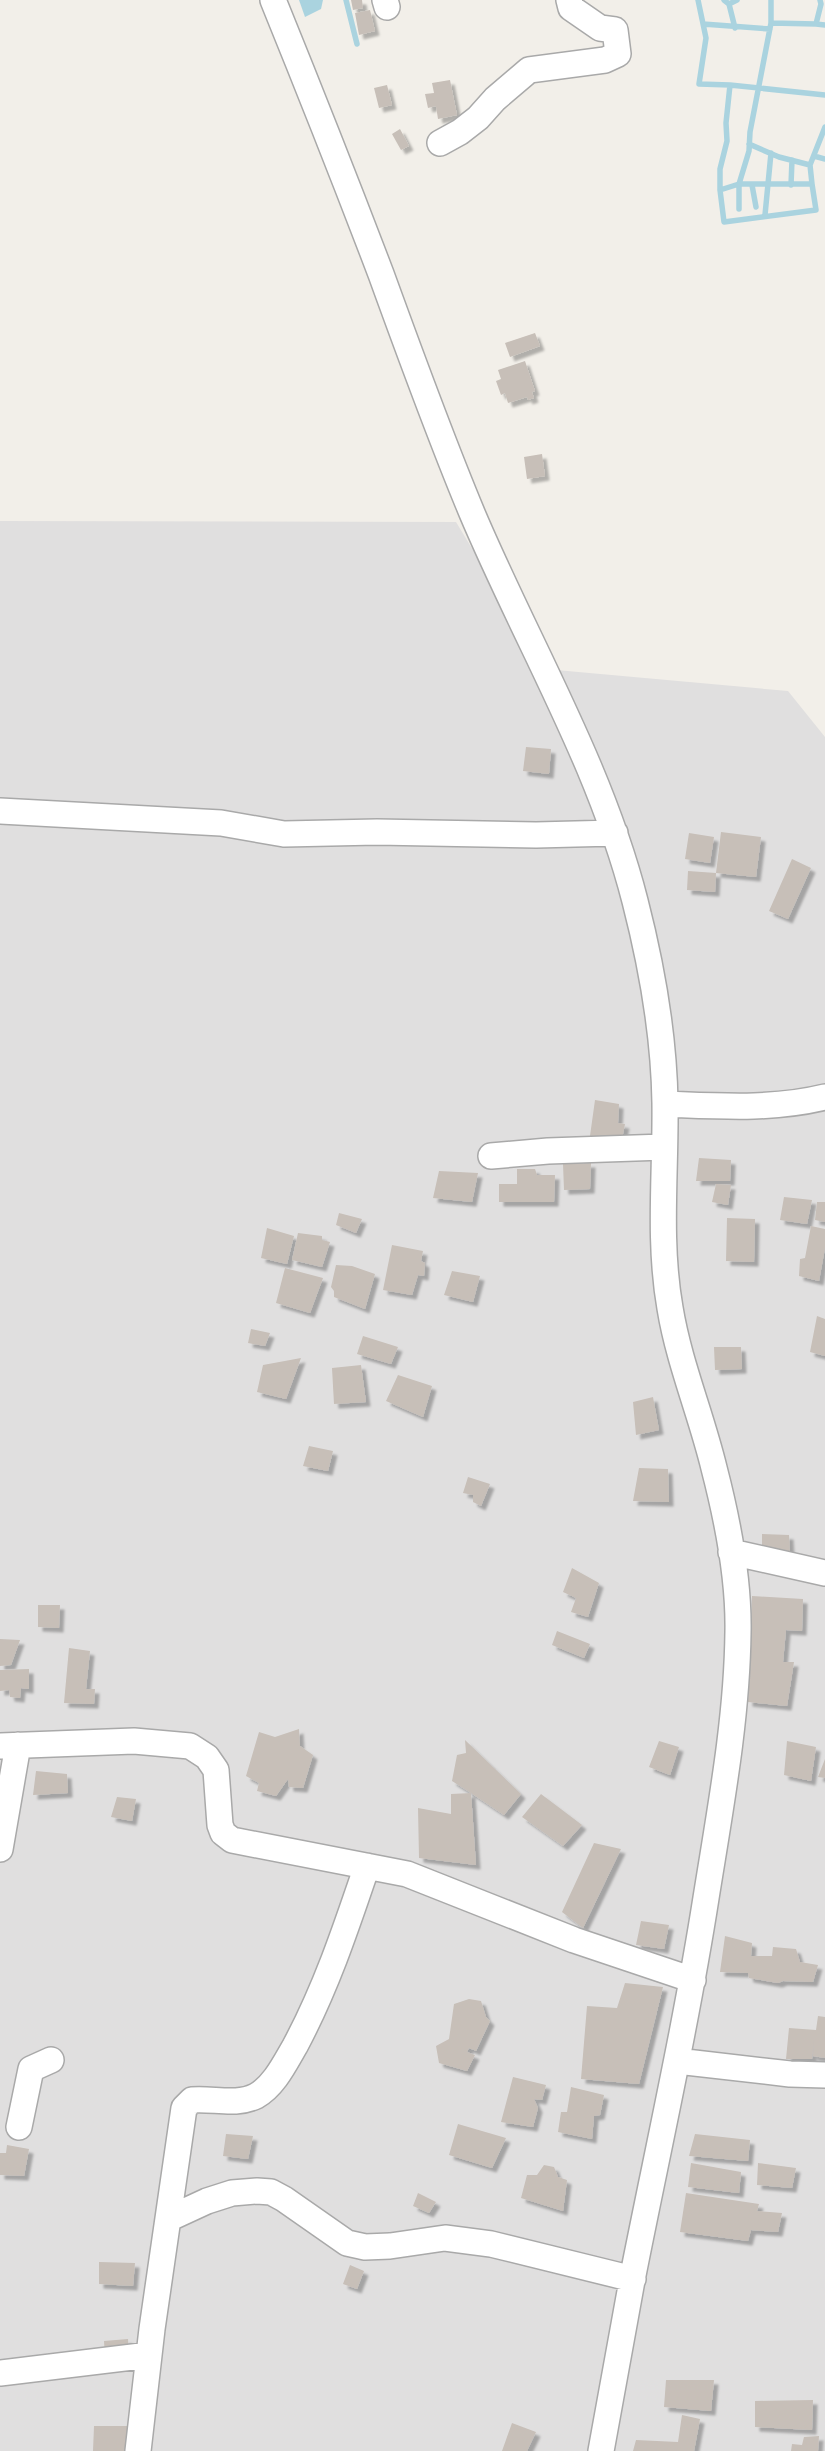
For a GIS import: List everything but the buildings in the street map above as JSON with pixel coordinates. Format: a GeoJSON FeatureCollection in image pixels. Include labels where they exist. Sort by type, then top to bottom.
{"type":"FeatureCollection","features":[{"type":"Feature","properties":{"kind":"street"},"geometry":{"type":"LineString","coordinates":[[273,0],[344,178],[448,455],[476,523],[594,775],[615,833],[634,898],[651,970],[662,1050],[665,1104],[663,1240],[669,1303],[684,1372],[713,1465],[731,1552],[739,1625],[735,1688],[722,1798],[693,1980],[632,2279],[601,2451]]}},
{"type":"Feature","properties":{"kind":"street"},"geometry":{"type":"LineString","coordinates":[[440,143],[460,132],[478,118],[495,99],[529,70],[606,60],[618,54],[615,30],[600,28],[571,8],[570,0]]}},
{"type":"Feature","properties":{"kind":"street"},"geometry":{"type":"LineString","coordinates":[[0,811],[221,823],[284,834],[377,832],[536,835],[615,833]]}},
{"type":"Feature","properties":{"kind":"street"},"geometry":{"type":"LineString","coordinates":[[665,1104],[770,1106],[802,1103],[825,1097]]}},
{"type":"Feature","properties":{"kind":"street"},"geometry":{"type":"LineString","coordinates":[[491,1156],[548,1151],[664,1147]]}},
{"type":"Feature","properties":{"kind":"street"},"geometry":{"type":"LineString","coordinates":[[731,1552],[825,1573]]}},
{"type":"Feature","properties":{"kind":"street"},"geometry":{"type":"LineString","coordinates":[[0,1849],[9,1745],[134,1741],[190,1746],[207,1757],[216,1770],[220,1825],[223,1833],[232,1840],[407,1874],[574,1940],[693,1980]]}},
{"type":"Feature","properties":{"kind":"street"},"geometry":{"type":"LineString","coordinates":[[138,2451],[149,2355],[184,2108],[192,2100],[243,2101],[257,2095],[268,2087],[284,2066],[313,2012],[338,1952],[367,1866]]}},
{"type":"Feature","properties":{"kind":"street"},"geometry":{"type":"LineString","coordinates":[[19,2127],[31,2069],[51,2060]]}},
{"type":"Feature","properties":{"kind":"street"},"geometry":{"type":"LineString","coordinates":[[677,2061],[790,2074],[825,2075]]}},
{"type":"Feature","properties":{"kind":"street"},"geometry":{"type":"LineString","coordinates":[[168,2219],[207,2201],[232,2193],[257,2190],[272,2192],[348,2243],[364,2247],[390,2246],[445,2238],[491,2244],[632,2279]]}},
{"type":"Feature","properties":{"kind":"street"},"geometry":{"type":"LineString","coordinates":[[0,2372],[149,2355]]}},
{"type":"Feature","properties":{"kind":"shaded area"},"geometry":{"type":"Polygon","coordinates":[[[0,521],[456,522],[545,669],[788,691],[825,737],[825,2451],[0,2451],[0,521]]]}},
{"type":"Feature","properties":{"kind":"water"},"geometry":{"type":"Polygon","coordinates":[[[299,0],[323,0],[321,9],[305,17],[299,0]]]}},
{"type":"Feature","properties":{"kind":"waterway"},"geometry":{"type":"LineString","coordinates":[[346,0],[357,44]]}},
{"type":"Feature","properties":{"kind":"waterway"},"geometry":{"type":"LineString","coordinates":[[698,0],[706,38],[699,84],[730,85],[825,95]]}},
{"type":"Feature","properties":{"kind":"waterway"},"geometry":{"type":"LineString","coordinates":[[724,0],[729,4],[737,0]]}},
{"type":"Feature","properties":{"kind":"waterway"},"geometry":{"type":"LineString","coordinates":[[730,85],[726,123],[727,141],[720,169],[720,190],[739,184],[749,151],[750,132],[771,23],[771,0]]}},
{"type":"Feature","properties":{"kind":"waterway"},"geometry":{"type":"LineString","coordinates":[[820,0],[821,4],[816,24],[825,25]]}},
{"type":"Feature","properties":{"kind":"waterway"},"geometry":{"type":"LineString","coordinates":[[729,4],[735,28]]}},
{"type":"Feature","properties":{"kind":"waterway"},"geometry":{"type":"LineString","coordinates":[[771,23],[816,24]]}},
{"type":"Feature","properties":{"kind":"waterway"},"geometry":{"type":"LineString","coordinates":[[703,24],[770,29]]}},
{"type":"Feature","properties":{"kind":"waterway"},"geometry":{"type":"LineString","coordinates":[[749,144],[779,157],[810,165],[825,127]]}},
{"type":"Feature","properties":{"kind":"waterway"},"geometry":{"type":"LineString","coordinates":[[765,215],[771,153]]}},
{"type":"Feature","properties":{"kind":"waterway"},"geometry":{"type":"LineString","coordinates":[[814,156],[825,159]]}},
{"type":"Feature","properties":{"kind":"waterway"},"geometry":{"type":"LineString","coordinates":[[791,185],[792,160]]}},
{"type":"Feature","properties":{"kind":"waterway"},"geometry":{"type":"LineString","coordinates":[[739,209],[739,184],[812,184],[810,165]]}},
{"type":"Feature","properties":{"kind":"waterway"},"geometry":{"type":"LineString","coordinates":[[720,190],[724,222],[816,210],[812,184]]}},
{"type":"Feature","properties":{"kind":"waterway"},"geometry":{"type":"LineString","coordinates":[[752,185],[756,207]]}}]}
